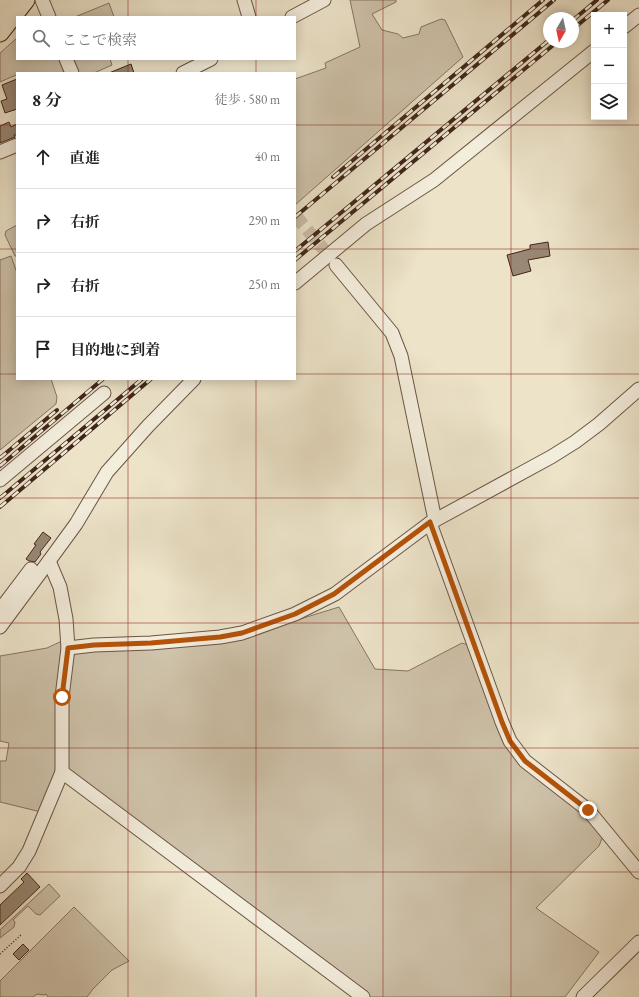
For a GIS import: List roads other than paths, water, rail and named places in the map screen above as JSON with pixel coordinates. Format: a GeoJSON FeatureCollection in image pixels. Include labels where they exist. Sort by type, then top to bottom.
{"type":"FeatureCollection","features":[{"type":"Feature","properties":{"kind":"highway"},"geometry":{"type":"LineString","coordinates":[[0,10],[9,0]]}},
{"type":"Feature","properties":{"kind":"main road"},"geometry":{"type":"LineString","coordinates":[[0,33],[26,0]]}},
{"type":"Feature","properties":{"kind":"street"},"geometry":{"type":"LineString","coordinates":[[42,0],[49,16]]}},
{"type":"Feature","properties":{"kind":"street"},"geometry":{"type":"LineString","coordinates":[[244,0],[249,16]]}},
{"type":"Feature","properties":{"kind":"street"},"geometry":{"type":"LineString","coordinates":[[294,16],[324,0]]}},
{"type":"Feature","properties":{"kind":"street"},"geometry":{"type":"LineString","coordinates":[[627,25],[639,15]]}},
{"type":"Feature","properties":{"kind":"street"},"geometry":{"type":"LineString","coordinates":[[296,282],[366,224],[434,180],[591,53]]}},
{"type":"Feature","properties":{"kind":"street"},"geometry":{"type":"LineString","coordinates":[[66,60],[72,72]]}},
{"type":"Feature","properties":{"kind":"street"},"geometry":{"type":"LineString","coordinates":[[186,72],[206,65]]}},
{"type":"Feature","properties":{"kind":"street"},"geometry":{"type":"LineString","coordinates":[[0,152],[16,145]]}},
{"type":"Feature","properties":{"kind":"street"},"geometry":{"type":"LineString","coordinates":[[336,265],[392,333],[402,356],[432,521],[510,741],[525,761],[588,810],[639,872]]}},
{"type":"Feature","properties":{"kind":"street"},"geometry":{"type":"LineString","coordinates":[[0,627],[76,524],[107,472],[148,426],[193,380]]}},
{"type":"Feature","properties":{"kind":"street"},"geometry":{"type":"LineString","coordinates":[[68,648],[220,637],[242,633],[295,614],[334,594],[432,521],[576,442],[639,389]]}},
{"type":"Feature","properties":{"kind":"street"},"geometry":{"type":"LineString","coordinates":[[0,480],[104,393]]}},
{"type":"Feature","properties":{"kind":"street"},"geometry":{"type":"LineString","coordinates":[[0,886],[20,867],[25,859],[62,772],[62,697],[68,648],[66,619],[60,587],[49,561]]}},
{"type":"Feature","properties":{"kind":"street"},"geometry":{"type":"LineString","coordinates":[[0,610],[31,569]]}},
{"type":"Feature","properties":{"kind":"street"},"geometry":{"type":"LineString","coordinates":[[62,772],[363,997]]}},
{"type":"Feature","properties":{"kind":"street"},"geometry":{"type":"LineString","coordinates":[[583,997],[639,942]]}},
{"type":"Feature","properties":{"kind":"tunnel"},"geometry":{"type":"LineString","coordinates":[[296,216],[335,263]]}},
{"type":"Feature","properties":{"kind":"railway"},"geometry":{"type":"LineString","coordinates":[[333,177],[543,0]]}},
{"type":"Feature","properties":{"kind":"railway"},"geometry":{"type":"LineString","coordinates":[[296,216],[554,0]]}},
{"type":"Feature","properties":{"kind":"railway"},"geometry":{"type":"LineString","coordinates":[[579,15],[597,0]]}},
{"type":"Feature","properties":{"kind":"railway"},"geometry":{"type":"LineString","coordinates":[[579,24],[608,0]]}},
{"type":"Feature","properties":{"kind":"railway"},"geometry":{"type":"LineString","coordinates":[[296,250],[543,45]]}},
{"type":"Feature","properties":{"kind":"railway"},"geometry":{"type":"LineString","coordinates":[[296,259],[550,48]]}},
{"type":"Feature","properties":{"kind":"railway"},"geometry":{"type":"LineString","coordinates":[[0,466],[102,380]]}},
{"type":"Feature","properties":{"kind":"railway"},"geometry":{"type":"LineString","coordinates":[[0,498],[141,380]]}},
{"type":"Feature","properties":{"kind":"railway"},"geometry":{"type":"LineString","coordinates":[[0,507],[150,380]]}},
{"type":"Feature","properties":{"kind":"railway"},"geometry":{"type":"LineString","coordinates":[[0,458],[57,410]]}}]}
